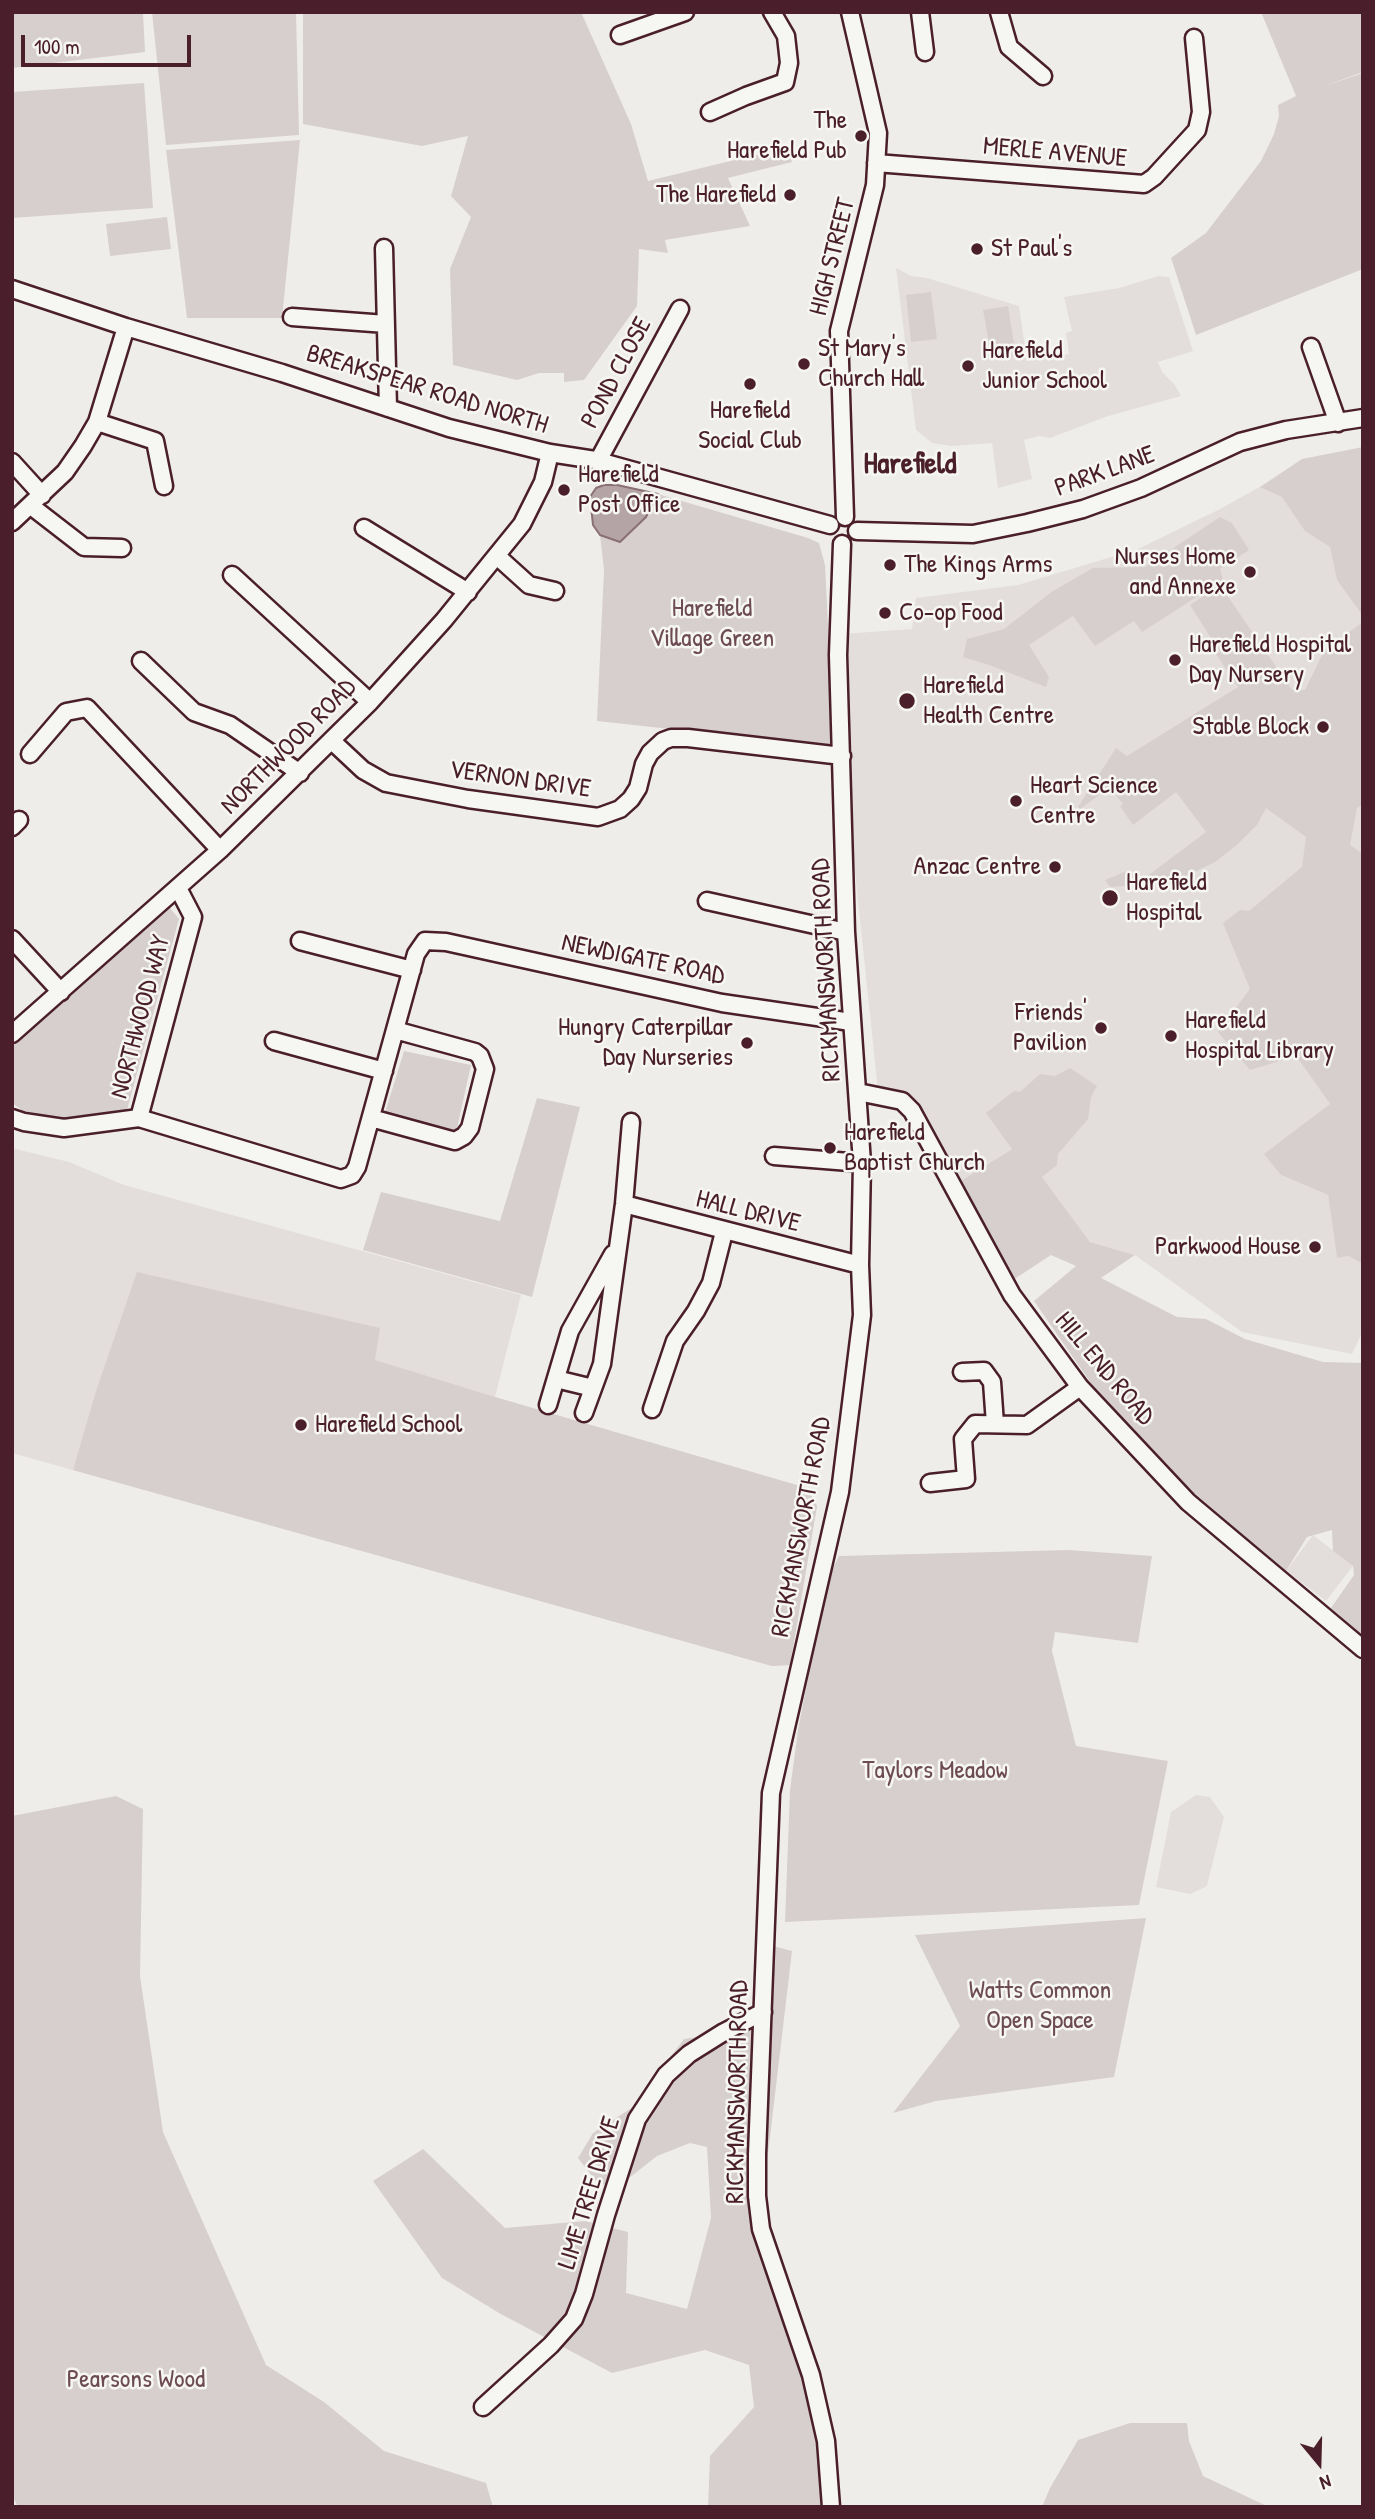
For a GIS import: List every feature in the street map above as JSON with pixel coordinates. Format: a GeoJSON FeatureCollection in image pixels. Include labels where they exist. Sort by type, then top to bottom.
{"type":"FeatureCollection","features":[{"type":"Feature","properties":{"kind":"street"},"geometry":{"type":"LineString","coordinates":[[620,35],[635,20],[685,12]]}},
{"type":"Feature","properties":{"kind":"street"},"geometry":{"type":"LineString","coordinates":[[710,113],[785,82],[789,63],[786,36],[772,12]]}},
{"type":"Feature","properties":{"kind":"street","name":"HIGH STREET"},"geometry":{"type":"LineString","coordinates":[[845,517],[839,331],[876,185],[877,133],[850,12]]}},
{"type":"Feature","properties":{"kind":"street"},"geometry":{"type":"LineString","coordinates":[[920,12],[925,52]]}},
{"type":"Feature","properties":{"kind":"street"},"geometry":{"type":"LineString","coordinates":[[999,12],[1009,47],[1043,76]]}},
{"type":"Feature","properties":{"kind":"street","name":"MERLE AVENUE"},"geometry":{"type":"LineString","coordinates":[[876,163],[1143,184],[1154,177],[1197,130],[1201,112],[1194,38]]}},
{"type":"Feature","properties":{"kind":"street"},"geometry":{"type":"LineString","coordinates":[[384,248],[388,408]]}},
{"type":"Feature","properties":{"kind":"street","name":"BREAKSPEAR ROAD NORTH"},"geometry":{"type":"LineString","coordinates":[[12,289],[449,428],[550,453],[598,461],[830,525]]}},
{"type":"Feature","properties":{"kind":"street","name":"POND CLOSE"},"geometry":{"type":"LineString","coordinates":[[598,461],[680,309]]}},
{"type":"Feature","properties":{"kind":"street"},"geometry":{"type":"LineString","coordinates":[[292,317],[386,324]]}},
{"type":"Feature","properties":{"kind":"street"},"geometry":{"type":"LineString","coordinates":[[12,522],[65,472],[97,422],[126,327]]}},
{"type":"Feature","properties":{"kind":"street"},"geometry":{"type":"LineString","coordinates":[[1311,347],[1338,423]]}},
{"type":"Feature","properties":{"kind":"street","name":"PARK LANE"},"geometry":{"type":"LineString","coordinates":[[857,531],[973,534],[1027,523],[1083,509],[1141,488],[1240,442],[1286,430],[1363,418]]}},
{"type":"Feature","properties":{"kind":"street"},"geometry":{"type":"LineString","coordinates":[[97,422],[155,441],[164,486]]}},
{"type":"Feature","properties":{"kind":"street","name":"NORTHWOOD ROAD"},"geometry":{"type":"LineString","coordinates":[[12,1034],[219,850],[370,702],[468,592],[522,524],[536,499],[550,453]]}},
{"type":"Feature","properties":{"kind":"street"},"geometry":{"type":"LineString","coordinates":[[12,462],[37,500],[84,547],[122,548]]}},
{"type":"Feature","properties":{"kind":"street"},"geometry":{"type":"LineString","coordinates":[[845,517],[855,524],[857,531],[853,539],[842,544],[831,538],[830,525],[845,517]]}},
{"type":"Feature","properties":{"kind":"street"},"geometry":{"type":"LineString","coordinates":[[363,528],[468,592]]}},
{"type":"Feature","properties":{"kind":"street","name":"RICKMANSWORTH ROAD"},"geometry":{"type":"LineString","coordinates":[[831,2507],[826,2441],[811,2375],[761,2229],[757,2196],[757,2154],[771,1793],[839,1492],[862,1315],[862,1163],[846,932],[838,655],[842,544]]}},
{"type":"Feature","properties":{"kind":"street"},"geometry":{"type":"LineString","coordinates":[[498,556],[529,585],[555,591]]}},
{"type":"Feature","properties":{"kind":"street"},"geometry":{"type":"LineString","coordinates":[[232,575],[370,702]]}},
{"type":"Feature","properties":{"kind":"street"},"geometry":{"type":"LineString","coordinates":[[141,661],[194,712],[230,725],[300,773]]}},
{"type":"Feature","properties":{"kind":"street"},"geometry":{"type":"LineString","coordinates":[[30,754],[66,712],[87,708],[219,850]]}},
{"type":"Feature","properties":{"kind":"street","name":"VERNON DRIVE"},"geometry":{"type":"LineString","coordinates":[[332,741],[363,770],[386,783],[468,799],[598,817],[620,809],[632,799],[650,754],[663,741],[671,738],[842,756]]}},
{"type":"Feature","properties":{"kind":"street","name":"NORTHWOOD WAY"},"geometry":{"type":"LineString","coordinates":[[12,1118],[64,1128],[139,1118],[193,917],[178,888]]}},
{"type":"Feature","properties":{"kind":"street"},"geometry":{"type":"LineString","coordinates":[[707,901],[846,932]]}},
{"type":"Feature","properties":{"kind":"street"},"geometry":{"type":"LineString","coordinates":[[12,939],[61,992]]}},
{"type":"Feature","properties":{"kind":"street"},"geometry":{"type":"LineString","coordinates":[[139,1118],[341,1179],[352,1175],[358,1167],[412,970],[300,941]]}},
{"type":"Feature","properties":{"kind":"street","name":"NEWDIGATE ROAD"},"geometry":{"type":"LineString","coordinates":[[412,970],[416,954],[425,941],[446,942],[722,1003],[851,1022]]}},
{"type":"Feature","properties":{"kind":"street"},"geometry":{"type":"LineString","coordinates":[[371,1118],[455,1140],[464,1136],[470,1128],[485,1069],[480,1056],[475,1052],[395,1031]]}},
{"type":"Feature","properties":{"kind":"street"},"geometry":{"type":"LineString","coordinates":[[274,1041],[384,1071]]}},
{"type":"Feature","properties":{"kind":"street","name":"HILL END ROAD"},"geometry":{"type":"LineString","coordinates":[[858,1093],[902,1101],[912,1111],[1012,1294],[1080,1387],[1188,1502],[1363,1649]]}},
{"type":"Feature","properties":{"kind":"street"},"geometry":{"type":"LineString","coordinates":[[584,1413],[602,1364],[624,1204],[631,1122]]}},
{"type":"Feature","properties":{"kind":"street"},"geometry":{"type":"LineString","coordinates":[[774,1156],[862,1163]]}},
{"type":"Feature","properties":{"kind":"street","name":"HALL DRIVE"},"geometry":{"type":"LineString","coordinates":[[624,1204],[860,1265]]}},
{"type":"Feature","properties":{"kind":"street"},"geometry":{"type":"LineString","coordinates":[[652,1409],[675,1341],[711,1283],[724,1232]]}},
{"type":"Feature","properties":{"kind":"street"},"geometry":{"type":"LineString","coordinates":[[548,1405],[570,1331],[617,1246]]}},
{"type":"Feature","properties":{"kind":"street"},"geometry":{"type":"LineString","coordinates":[[962,1371],[984,1371],[992,1382],[995,1424]]}},
{"type":"Feature","properties":{"kind":"street"},"geometry":{"type":"LineString","coordinates":[[555,1379],[593,1388]]}},
{"type":"Feature","properties":{"kind":"street"},"geometry":{"type":"LineString","coordinates":[[930,1483],[966,1479],[962,1439],[975,1424],[1027,1425],[1080,1387]]}},
{"type":"Feature","properties":{"kind":"street","name":"LIME TREE DRIVE"},"geometry":{"type":"LineString","coordinates":[[483,2407],[551,2345],[573,2319],[579,2308],[637,2119],[666,2075],[695,2050],[763,2012]]}},
{"type":"Feature","properties":{"kind":"shaded area"},"geometry":{"type":"Polygon","coordinates":[[[896,268],[911,276],[927,278],[1019,306],[1027,361],[1069,354],[1066,333],[1072,331],[1064,297],[1119,288],[1158,276],[1169,277],[1193,351],[1158,362],[1162,372],[1175,385],[1181,396],[1108,416],[1050,438],[1039,436],[1024,440],[1032,479],[998,488],[992,443],[951,446],[932,443],[916,430],[896,268]]]}},
{"type":"Feature","properties":{"kind":"shaded area","name":"Harefield Hospital"},"geometry":{"type":"Polygon","coordinates":[[[1363,447],[1363,1018],[1296,1056],[1330,1104],[1281,1175],[1328,1195],[1337,1257],[1348,1256],[1363,1264],[1363,1322],[1361,1335],[1352,1354],[1242,1332],[1135,1255],[1090,1242],[1018,1145],[959,1182],[906,1096],[878,1091],[845,777],[841,634],[912,629],[916,598],[1018,585],[1138,549],[1265,484],[1363,447]]]}},
{"type":"Feature","properties":{"kind":"shaded area"},"geometry":{"type":"Polygon","coordinates":[[[617,485],[658,494],[646,517],[620,542],[600,535],[593,525],[590,497],[596,488],[617,485]]]}},
{"type":"Feature","properties":{"kind":"shaded area","name":"Harefield School"},"geometry":{"type":"Polygon","coordinates":[[[12,1148],[69,1162],[124,1185],[521,1295],[495,1397],[807,1488],[817,1506],[790,1665],[772,1666],[12,1453],[12,1148]]]}},
{"type":"Feature","properties":{"kind":"shaded area"},"geometry":{"type":"Polygon","coordinates":[[[1313,1535],[1353,1566],[1326,1601],[1286,1571],[1313,1535]]]}},
{"type":"Feature","properties":{"kind":"shaded area"},"geometry":{"type":"Polygon","coordinates":[[[1196,1795],[1210,1797],[1224,1817],[1207,1886],[1190,1894],[1156,1887],[1171,1812],[1196,1795]]]}},
{"type":"Feature","properties":{"kind":"green space"},"geometry":{"type":"Polygon","coordinates":[[[12,12],[143,12],[145,52],[12,68],[12,12]]]}},
{"type":"Feature","properties":{"kind":"green space"},"geometry":{"type":"Polygon","coordinates":[[[152,12],[296,12],[299,135],[166,145],[152,12]]]}},
{"type":"Feature","properties":{"kind":"green space"},"geometry":{"type":"Polygon","coordinates":[[[303,12],[581,12],[631,124],[648,181],[788,147],[792,162],[728,178],[750,226],[665,240],[668,253],[639,249],[637,306],[584,380],[564,382],[564,373],[539,373],[517,380],[453,365],[450,269],[471,217],[451,196],[468,136],[422,146],[303,124],[303,12]]]}},
{"type":"Feature","properties":{"kind":"green space"},"geometry":{"type":"Polygon","coordinates":[[[1261,12],[1363,12],[1363,72],[1322,87],[1363,73],[1363,269],[1196,335],[1171,258],[1206,233],[1261,161],[1274,134],[1279,116],[1278,105],[1296,96],[1261,12]]]}},
{"type":"Feature","properties":{"kind":"green space"},"geometry":{"type":"Polygon","coordinates":[[[144,83],[153,208],[12,218],[12,92],[144,83]]]}},
{"type":"Feature","properties":{"kind":"green space"},"geometry":{"type":"Polygon","coordinates":[[[300,140],[282,318],[187,318],[166,150],[300,140]]]}},
{"type":"Feature","properties":{"kind":"green space"},"geometry":{"type":"Polygon","coordinates":[[[167,217],[171,249],[110,256],[106,224],[167,217]]]}},
{"type":"Feature","properties":{"kind":"green space"},"geometry":{"type":"Polygon","coordinates":[[[931,292],[937,339],[911,342],[906,295],[931,292]]]}},
{"type":"Feature","properties":{"kind":"green space"},"geometry":{"type":"Polygon","coordinates":[[[1008,306],[1016,356],[992,360],[983,310],[1008,306]]]}},
{"type":"Feature","properties":{"kind":"green space"},"geometry":{"type":"Polygon","coordinates":[[[1363,447],[1363,616],[1337,580],[1330,547],[1305,531],[1282,497],[1260,487],[1302,459],[1363,447]]]}},
{"type":"Feature","properties":{"kind":"green space","name":"Harefield Village Green"},"geometry":{"type":"Polygon","coordinates":[[[658,494],[819,543],[825,565],[834,747],[597,721],[604,570],[600,535],[620,541],[646,517],[658,494]]]}},
{"type":"Feature","properties":{"kind":"green space"},"geometry":{"type":"Polygon","coordinates":[[[1220,517],[1232,523],[1249,550],[1220,569],[1223,580],[1142,632],[1134,621],[1095,646],[1073,616],[1029,645],[1049,677],[1046,687],[963,657],[967,639],[1004,629],[1053,591],[1093,568],[1145,567],[1220,517]]]}},
{"type":"Feature","properties":{"kind":"green space"},"geometry":{"type":"Polygon","coordinates":[[[1220,585],[1292,690],[1305,690],[1325,649],[1363,622],[1363,804],[1357,808],[1350,845],[1363,854],[1363,1264],[1348,1256],[1337,1258],[1328,1195],[1281,1175],[1264,1154],[1330,1104],[1296,1056],[1250,1070],[1218,1032],[1250,989],[1223,923],[1240,910],[1249,911],[1302,867],[1306,837],[1266,808],[1257,825],[1215,862],[1166,883],[1110,887],[1105,880],[1127,871],[1142,880],[1206,832],[1176,792],[1133,825],[1120,806],[1123,804],[1110,787],[1080,809],[1078,807],[1116,748],[1127,756],[1238,687],[1216,654],[1220,652],[1190,605],[1220,585]]]}},
{"type":"Feature","properties":{"kind":"green space"},"geometry":{"type":"Polygon","coordinates":[[[166,903],[179,919],[127,1110],[65,1121],[22,1110],[12,1103],[12,1037],[166,903]]]}},
{"type":"Feature","properties":{"kind":"green space"},"geometry":{"type":"Polygon","coordinates":[[[404,1051],[471,1065],[456,1133],[384,1116],[404,1051]]]}},
{"type":"Feature","properties":{"kind":"green space"},"geometry":{"type":"Polygon","coordinates":[[[1070,1068],[1097,1086],[1091,1097],[1088,1119],[1058,1154],[1057,1165],[1042,1177],[1090,1242],[1135,1255],[1101,1278],[1177,1317],[1206,1319],[1245,1339],[1323,1362],[1363,1363],[1363,1637],[1331,1608],[1354,1575],[1353,1566],[1333,1551],[1332,1530],[1307,1537],[1286,1571],[1195,1497],[1093,1386],[1034,1301],[1076,1266],[1051,1255],[1013,1280],[959,1182],[1012,1149],[986,1113],[1014,1091],[1020,1092],[1040,1074],[1055,1076],[1070,1068]]]}},
{"type":"Feature","properties":{"kind":"green space"},"geometry":{"type":"Polygon","coordinates":[[[537,1098],[580,1107],[532,1297],[363,1250],[381,1192],[500,1221],[537,1098]]]}},
{"type":"Feature","properties":{"kind":"green space","name":"Harefield School"},"geometry":{"type":"Polygon","coordinates":[[[137,1272],[380,1328],[375,1360],[807,1488],[817,1506],[790,1665],[772,1666],[73,1470],[96,1391],[137,1272]]]}},
{"type":"Feature","properties":{"kind":"green space","name":"Taylors Meadow"},"geometry":{"type":"Polygon","coordinates":[[[1069,1550],[1152,1556],[1138,1643],[1055,1632],[1052,1651],[1076,1746],[1168,1761],[1139,1905],[785,1922],[790,1790],[798,1730],[827,1580],[839,1556],[1069,1550]]]}},
{"type":"Feature","properties":{"kind":"green space","name":"Pearsons Wood"},"geometry":{"type":"Polygon","coordinates":[[[116,1796],[143,1809],[140,1976],[163,2132],[266,2365],[324,2402],[384,2451],[486,2483],[493,2507],[18,2507],[13,2497],[12,1816],[116,1796]]]}},
{"type":"Feature","properties":{"kind":"green space","name":"Watts Common Open Space"},"geometry":{"type":"Polygon","coordinates":[[[1146,1918],[1114,2077],[936,2101],[893,2113],[960,2026],[915,1935],[1146,1918]]]}},
{"type":"Feature","properties":{"kind":"green space"},"geometry":{"type":"Polygon","coordinates":[[[762,1943],[792,1951],[759,2230],[815,2397],[824,2507],[708,2507],[710,2456],[754,2407],[749,2365],[705,2350],[612,2373],[499,2313],[442,2278],[373,2181],[423,2149],[505,2228],[585,2221],[628,2232],[626,2293],[687,2309],[711,2218],[707,2147],[690,2143],[657,2156],[624,2182],[599,2185],[578,2158],[593,2133],[633,2107],[684,2039],[754,2029],[762,1943]]]}},
{"type":"Feature","properties":{"kind":"green space"},"geometry":{"type":"Polygon","coordinates":[[[1130,2423],[1187,2423],[1189,2441],[1203,2476],[1269,2507],[1042,2507],[1078,2440],[1130,2423]]]}},
{"type":"Feature","properties":{"kind":"place","name":"The Harefield Pub"},"geometry":{"type":"Point","coordinates":[861,136]}},
{"type":"Feature","properties":{"kind":"place","name":"The Harefield"},"geometry":{"type":"Point","coordinates":[790,195]}},
{"type":"Feature","properties":{"kind":"place","name":"St Paul's"},"geometry":{"type":"Point","coordinates":[977,249]}},
{"type":"Feature","properties":{"kind":"place","name":"St Mary's Church Hall"},"geometry":{"type":"Point","coordinates":[804,364]}},
{"type":"Feature","properties":{"kind":"place","name":"Harefield Junior School"},"geometry":{"type":"Point","coordinates":[968,366]}},
{"type":"Feature","properties":{"kind":"place","name":"Harefield Social Club"},"geometry":{"type":"Point","coordinates":[750,384]}},
{"type":"Feature","properties":{"kind":"place","name":"Harefield Post Office"},"geometry":{"type":"Point","coordinates":[564,490]}},
{"type":"Feature","properties":{"kind":"place","name":"The Kings Arms"},"geometry":{"type":"Point","coordinates":[890,565]}},
{"type":"Feature","properties":{"kind":"place","name":"Nurses Home and Annexe"},"geometry":{"type":"Point","coordinates":[1250,572]}},
{"type":"Feature","properties":{"kind":"place","name":"Co-op Food"},"geometry":{"type":"Point","coordinates":[885,613]}},
{"type":"Feature","properties":{"kind":"place","name":"Harefield Hospital Day Nursery"},"geometry":{"type":"Point","coordinates":[1175,660]}},
{"type":"Feature","properties":{"kind":"place","name":"Harefield Health Centre"},"geometry":{"type":"Point","coordinates":[907,701]}},
{"type":"Feature","properties":{"kind":"place","name":"Stable Block"},"geometry":{"type":"Point","coordinates":[1323,727]}},
{"type":"Feature","properties":{"kind":"place","name":"Heart Science Centre"},"geometry":{"type":"Point","coordinates":[1016,801]}},
{"type":"Feature","properties":{"kind":"place","name":"Anzac Centre"},"geometry":{"type":"Point","coordinates":[1055,867]}},
{"type":"Feature","properties":{"kind":"place","name":"Harefield Hospital"},"geometry":{"type":"Point","coordinates":[1110,898]}},
{"type":"Feature","properties":{"kind":"place","name":"Friends' Pavilion"},"geometry":{"type":"Point","coordinates":[1101,1028]}},
{"type":"Feature","properties":{"kind":"place","name":"Harefield Hospital Library"},"geometry":{"type":"Point","coordinates":[1171,1036]}},
{"type":"Feature","properties":{"kind":"place","name":"Hungry Caterpillar Day Nurseries"},"geometry":{"type":"Point","coordinates":[747,1043]}},
{"type":"Feature","properties":{"kind":"place","name":"Harefield Baptist Church"},"geometry":{"type":"Point","coordinates":[830,1148]}},
{"type":"Feature","properties":{"kind":"place","name":"Parkwood House"},"geometry":{"type":"Point","coordinates":[1315,1247]}},
{"type":"Feature","properties":{"kind":"place","name":"Harefield School"},"geometry":{"type":"Point","coordinates":[301,1425]}},
{"type":"Feature","properties":{"kind":"district","name":"Harefield"},"geometry":{"type":"Point","coordinates":[910,465]}}]}
